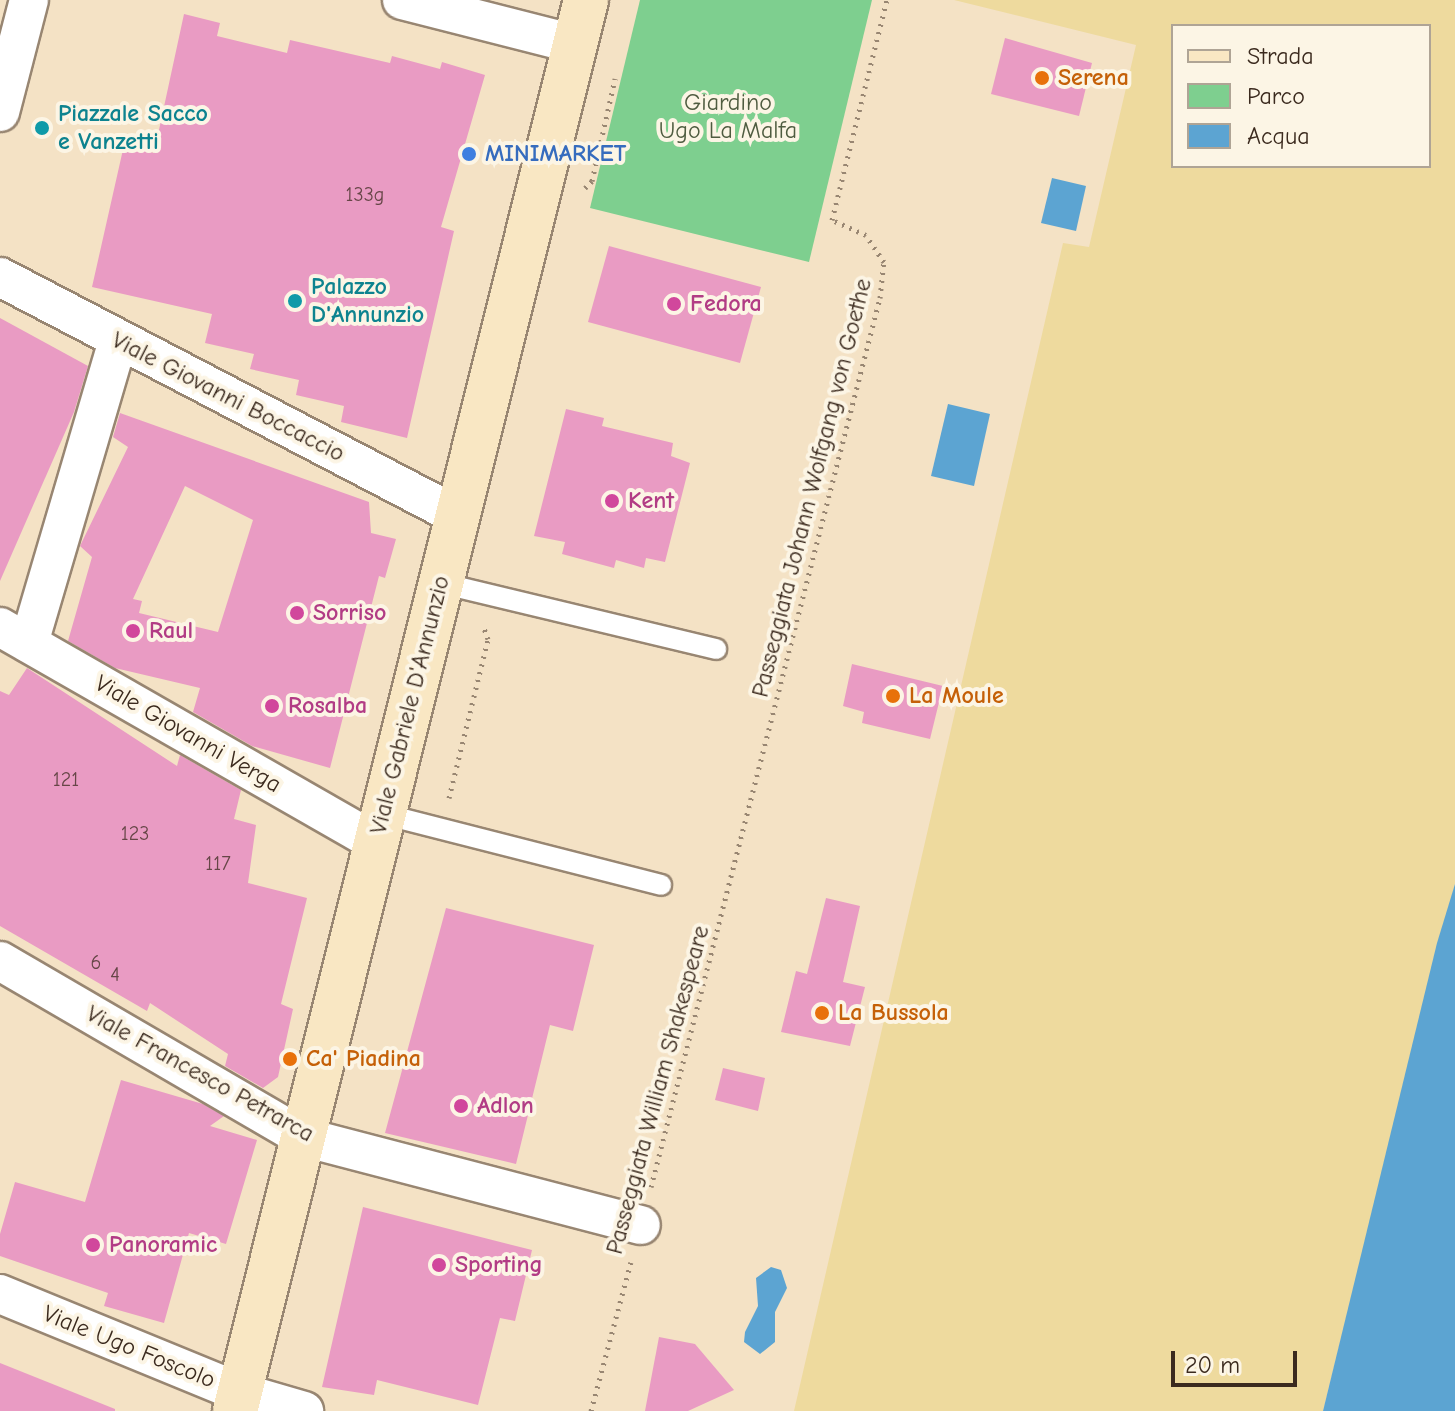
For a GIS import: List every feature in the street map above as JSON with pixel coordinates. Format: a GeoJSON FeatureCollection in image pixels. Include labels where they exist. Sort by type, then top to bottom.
{"type":"FeatureCollection","features":[{"type":"Feature","properties":{"kind":"street"},"geometry":{"type":"LineString","coordinates":[[0,112],[6,65],[29,0]]}},
{"type":"Feature","properties":{"kind":"street"},"geometry":{"type":"LineString","coordinates":[[402,0],[575,44]]}},
{"type":"Feature","properties":{"kind":"street","name":"Viale Gabriele D'Annunzio"},"geometry":{"type":"LineString","coordinates":[[237,1402],[586,0]]}},
{"type":"Feature","properties":{"kind":"street","name":"Viale Giovanni Boccaccio"},"geometry":{"type":"LineString","coordinates":[[0,277],[458,516]]}},
{"type":"Feature","properties":{"kind":"street"},"geometry":{"type":"LineString","coordinates":[[15,635],[118,341]]}},
{"type":"Feature","properties":{"kind":"street","name":"Viale Giovanni Verga"},"geometry":{"type":"LineString","coordinates":[[15,635],[380,828]]}},
{"type":"Feature","properties":{"kind":"street","name":"Viale Francesco Petrarca"},"geometry":{"type":"LineString","coordinates":[[0,961],[303,1137],[641,1225]]}},
{"type":"Feature","properties":{"kind":"street","name":"Viale Ugo Foscolo"},"geometry":{"type":"LineString","coordinates":[[0,1294],[237,1402],[304,1411]]}},
{"type":"Feature","properties":{"kind":"lane"},"geometry":{"type":"LineString","coordinates":[[441,583],[716,649]]}},
{"type":"Feature","properties":{"kind":"lane"},"geometry":{"type":"LineString","coordinates":[[380,828],[661,885]]}},
{"type":"Feature","properties":{"kind":"path","name":"Passeggiata Johann Wolfgang von Goethe"},"geometry":{"type":"LineString","coordinates":[[759,778],[880,298],[884,262],[866,235],[832,220],[887,0]]}},
{"type":"Feature","properties":{"kind":"path","name":"Passeggiata William Shakespeare"},"geometry":{"type":"LineString","coordinates":[[591,1411],[759,778]]}},
{"type":"Feature","properties":{"kind":"green space","name":"Giardino Ugo La Malfa"},"geometry":{"type":"Polygon","coordinates":[[[640,0],[872,0],[809,262],[590,208],[640,0]]]}},
{"type":"Feature","properties":{"kind":"sand"},"geometry":{"type":"Polygon","coordinates":[[[954,0],[1455,0],[1455,884],[1323,1411],[794,1411],[1063,243],[1089,247],[1136,45],[954,0]]]}},
{"type":"Feature","properties":{"kind":"water"},"geometry":{"type":"Polygon","coordinates":[[[1052,178],[1086,186],[1076,231],[1041,223],[1052,178]]]}},
{"type":"Feature","properties":{"kind":"water"},"geometry":{"type":"Polygon","coordinates":[[[948,404],[990,414],[974,486],[931,476],[948,404]]]}},
{"type":"Feature","properties":{"kind":"water"},"geometry":{"type":"Polygon","coordinates":[[[1455,884],[1455,1411],[1323,1411],[1437,943],[1455,884]]]}},
{"type":"Feature","properties":{"kind":"water"},"geometry":{"type":"Polygon","coordinates":[[[771,1267],[781,1270],[787,1288],[775,1312],[775,1342],[760,1354],[744,1342],[745,1332],[758,1306],[756,1278],[771,1267]]]}},
{"type":"Feature","properties":{"kind":"building"},"geometry":{"type":"Polygon","coordinates":[[[184,14],[220,23],[217,36],[287,53],[290,40],[390,63],[392,56],[440,69],[442,62],[485,75],[441,227],[454,231],[407,438],[341,422],[344,406],[296,395],[299,380],[250,369],[254,354],[205,343],[212,314],[92,287],[124,145],[154,153],[184,14]]]}},
{"type":"Feature","properties":{"kind":"building","name":"Serena"},"geometry":{"type":"Polygon","coordinates":[[[1005,38],[1092,63],[1079,116],[991,94],[1005,38]]]}},
{"type":"Feature","properties":{"kind":"building","name":"Fedora"},"geometry":{"type":"Polygon","coordinates":[[[609,246],[761,287],[740,363],[588,322],[609,246]]]}},
{"type":"Feature","properties":{"kind":"building"},"geometry":{"type":"Polygon","coordinates":[[[0,318],[88,366],[74,412],[0,581],[0,318]]]}},
{"type":"Feature","properties":{"kind":"building","name":"Kent"},"geometry":{"type":"Polygon","coordinates":[[[566,409],[604,418],[602,426],[673,443],[671,456],[690,463],[665,562],[646,558],[644,568],[616,560],[614,568],[562,554],[565,542],[534,536],[566,409]]]}},
{"type":"Feature","properties":{"kind":"building"},"geometry":{"type":"Polygon","coordinates":[[[120,413],[369,502],[371,533],[396,539],[385,578],[379,576],[330,768],[252,746],[193,712],[200,688],[115,668],[68,641],[92,557],[80,546],[128,447],[113,437],[120,413]],[[185,486],[133,599],[142,601],[139,613],[218,632],[253,520],[185,486]]]}},
{"type":"Feature","properties":{"kind":"building","name":"La Moule"},"geometry":{"type":"Polygon","coordinates":[[[852,664],[943,686],[930,739],[862,723],[864,712],[843,706],[852,664]]]}},
{"type":"Feature","properties":{"kind":"building"},"geometry":{"type":"Polygon","coordinates":[[[27,668],[177,766],[180,755],[241,790],[234,819],[256,825],[248,883],[307,898],[281,1004],[293,1009],[278,1077],[263,1088],[225,1066],[228,1054],[150,1003],[147,1011],[0,926],[0,691],[9,695],[27,668]]]}},
{"type":"Feature","properties":{"kind":"building","name":"La Bussola"},"geometry":{"type":"Polygon","coordinates":[[[826,898],[860,906],[843,982],[865,987],[850,1046],[781,1032],[796,971],[807,974],[826,898]]]}},
{"type":"Feature","properties":{"kind":"building"},"geometry":{"type":"Polygon","coordinates":[[[446,908],[594,945],[573,1031],[550,1025],[516,1164],[385,1133],[446,908]]]}},
{"type":"Feature","properties":{"kind":"building"},"geometry":{"type":"Polygon","coordinates":[[[723,1068],[765,1078],[758,1111],[715,1100],[723,1068]]]}},
{"type":"Feature","properties":{"kind":"building"},"geometry":{"type":"Polygon","coordinates":[[[121,1080],[203,1104],[224,1116],[210,1126],[257,1140],[226,1244],[189,1233],[164,1323],[104,1306],[108,1293],[0,1256],[0,1234],[15,1182],[85,1202],[121,1080]]]}},
{"type":"Feature","properties":{"kind":"building"},"geometry":{"type":"Polygon","coordinates":[[[363,1207],[532,1250],[515,1321],[500,1318],[478,1405],[377,1380],[374,1395],[322,1387],[363,1207]]]}},
{"type":"Feature","properties":{"kind":"building"},"geometry":{"type":"Polygon","coordinates":[[[659,1337],[695,1344],[734,1390],[688,1411],[645,1411],[659,1337]]]}},
{"type":"Feature","properties":{"kind":"building"},"geometry":{"type":"Polygon","coordinates":[[[0,1363],[115,1409],[115,1411],[0,1411],[0,1363]]]}},
{"type":"Feature","properties":{"kind":"place","name":"Serena"},"geometry":{"type":"Point","coordinates":[1042,78]}},
{"type":"Feature","properties":{"kind":"place","name":"Piazzale Sacco e Vanzetti"},"geometry":{"type":"Point","coordinates":[42,128]}},
{"type":"Feature","properties":{"kind":"place","name":"MINIMARKET"},"geometry":{"type":"Point","coordinates":[469,154]}},
{"type":"Feature","properties":{"kind":"place","name":"Palazzo D'Annunzio"},"geometry":{"type":"Point","coordinates":[295,301]}},
{"type":"Feature","properties":{"kind":"place","name":"Fedora"},"geometry":{"type":"Point","coordinates":[674,304]}},
{"type":"Feature","properties":{"kind":"place","name":"Kent"},"geometry":{"type":"Point","coordinates":[612,501]}},
{"type":"Feature","properties":{"kind":"place","name":"Sorriso"},"geometry":{"type":"Point","coordinates":[297,613]}},
{"type":"Feature","properties":{"kind":"place","name":"Raul"},"geometry":{"type":"Point","coordinates":[133,631]}},
{"type":"Feature","properties":{"kind":"place","name":"La Moule"},"geometry":{"type":"Point","coordinates":[893,696]}},
{"type":"Feature","properties":{"kind":"place","name":"Rosalba"},"geometry":{"type":"Point","coordinates":[272,706]}},
{"type":"Feature","properties":{"kind":"place","name":"La Bussola"},"geometry":{"type":"Point","coordinates":[822,1013]}},
{"type":"Feature","properties":{"kind":"place","name":"Ca' Piadina"},"geometry":{"type":"Point","coordinates":[290,1059]}},
{"type":"Feature","properties":{"kind":"place","name":"Adlon"},"geometry":{"type":"Point","coordinates":[461,1106]}},
{"type":"Feature","properties":{"kind":"place","name":"Panoramic"},"geometry":{"type":"Point","coordinates":[93,1245]}},
{"type":"Feature","properties":{"kind":"place","name":"Sporting"},"geometry":{"type":"Point","coordinates":[439,1265]}}]}
